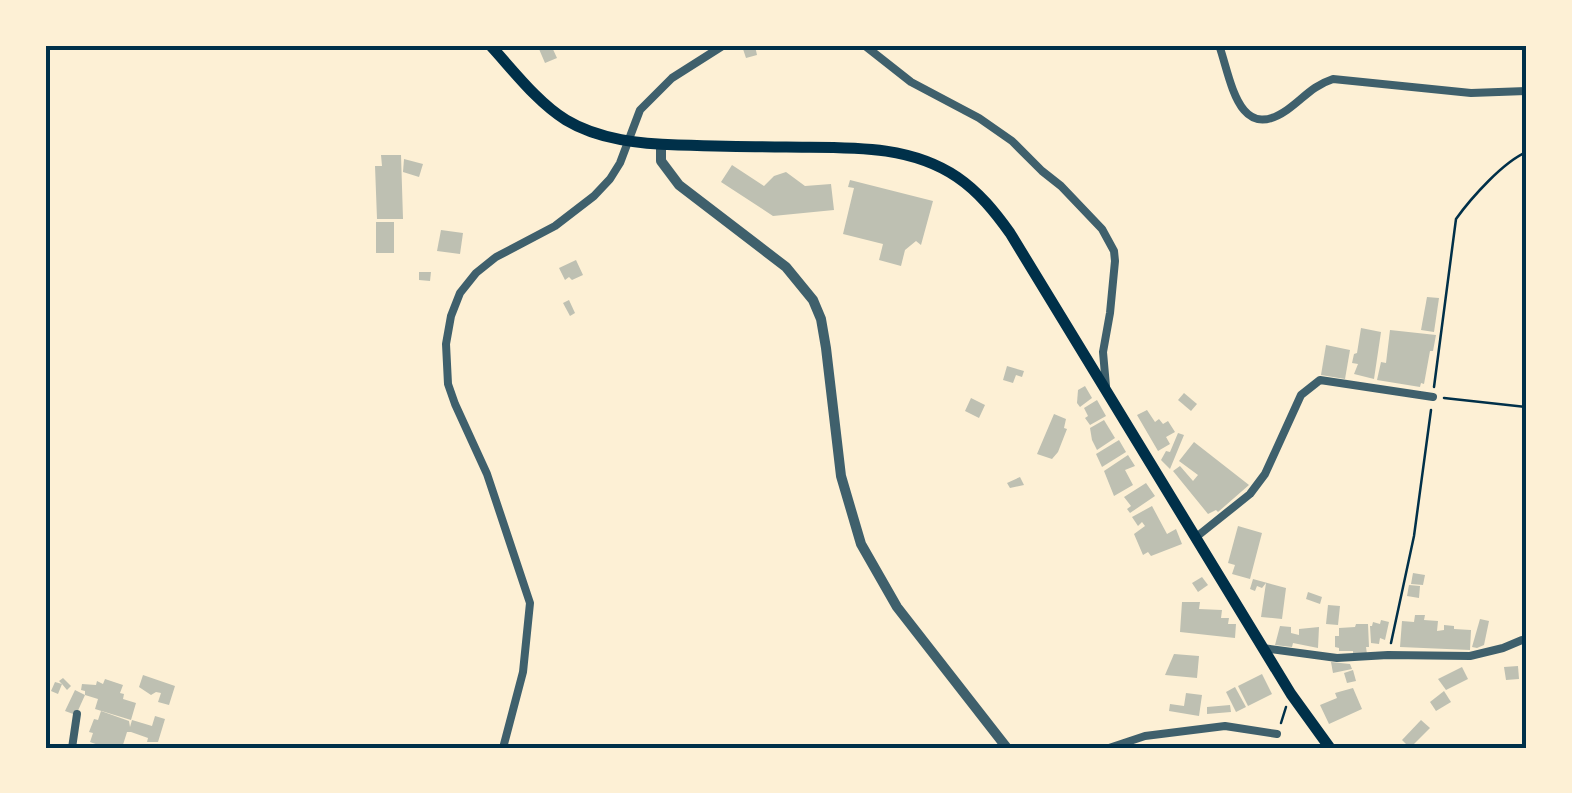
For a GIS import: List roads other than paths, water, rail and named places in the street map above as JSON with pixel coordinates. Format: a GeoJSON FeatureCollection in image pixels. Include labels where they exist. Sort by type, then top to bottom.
{"type":"FeatureCollection","features":[{"type":"Feature","properties":{"kind":"main road"},"geometry":{"type":"LineString","coordinates":[[490,45],[542,101],[567,121],[624,140],[859,147],[928,162],[958,177],[989,205],[1010,232],[1291,694],[1330,748]]}},
{"type":"Feature","properties":{"kind":"street"},"geometry":{"type":"LineString","coordinates":[[503,748],[523,672],[530,603],[488,474],[448,384],[446,344],[451,316],[460,293],[496,256],[556,226],[594,196],[620,163],[640,110],[672,78],[724,45]]}},
{"type":"Feature","properties":{"kind":"street"},"geometry":{"type":"LineString","coordinates":[[864,45],[911,82],[979,118],[1012,141],[1102,229],[1115,261],[1103,352],[1106,390]]}},
{"type":"Feature","properties":{"kind":"street"},"geometry":{"type":"LineString","coordinates":[[1219,45],[1238,102],[1246,116],[1254,120],[1269,120],[1317,85],[1333,79],[1471,93],[1527,90]]}},
{"type":"Feature","properties":{"kind":"street"},"geometry":{"type":"LineString","coordinates":[[661,144],[662,161],[679,184],[786,267],[813,300],[826,348],[841,476],[861,544],[897,607],[1007,748]]}},
{"type":"Feature","properties":{"kind":"street"},"geometry":{"type":"LineString","coordinates":[[1195,538],[1250,494],[1265,474],[1301,395],[1320,380],[1432,397]]}},
{"type":"Feature","properties":{"kind":"street"},"geometry":{"type":"LineString","coordinates":[[1263,648],[1337,658],[1470,656],[1527,640]]}},
{"type":"Feature","properties":{"kind":"street"},"geometry":{"type":"LineString","coordinates":[[72,748],[76,714]]}},
{"type":"Feature","properties":{"kind":"street"},"geometry":{"type":"LineString","coordinates":[[1109,748],[1145,736],[1225,726],[1277,734]]}}]}
